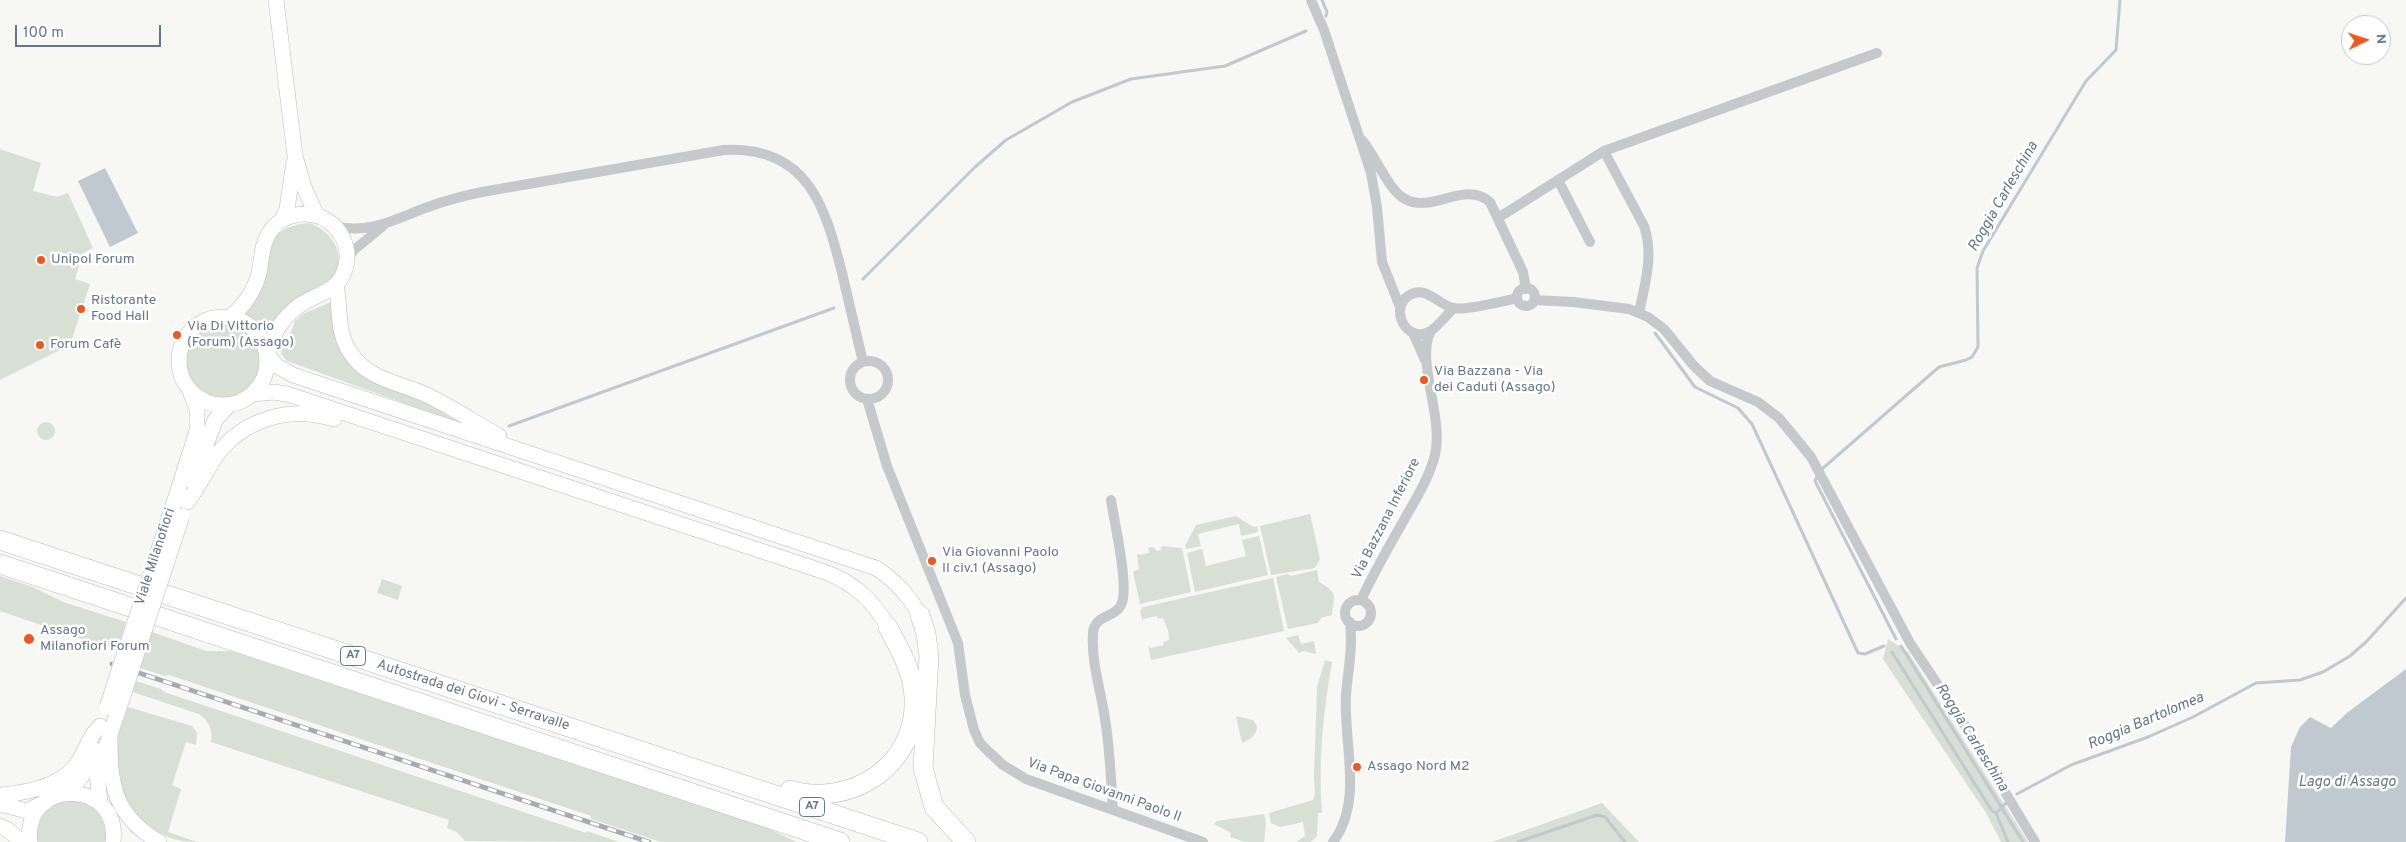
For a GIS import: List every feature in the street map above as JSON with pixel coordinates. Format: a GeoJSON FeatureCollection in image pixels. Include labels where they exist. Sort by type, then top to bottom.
{"type":"FeatureCollection","features":[{"type":"Feature","properties":{"kind":"highway","name":"Autostrada dei Giovi - Serravalle"},"geometry":{"type":"LineString","coordinates":[[0,540],[918,842]]}},
{"type":"Feature","properties":{"kind":"highway","name":"Autostrada dei Giovi - Serravalle"},"geometry":{"type":"LineString","coordinates":[[0,564],[840,842]]}},
{"type":"Feature","properties":{"kind":"highway"},"geometry":{"type":"LineString","coordinates":[[920,616],[926,634],[929,656],[923,768],[934,807],[966,842]]}},
{"type":"Feature","properties":{"kind":"highway"},"geometry":{"type":"LineString","coordinates":[[577,730],[693,758],[799,792],[825,795],[854,789],[874,778],[892,763],[905,743],[913,719],[915,702],[912,680],[888,627]]}},
{"type":"Feature","properties":{"kind":"highway"},"geometry":{"type":"LineString","coordinates":[[742,809],[802,842]]}},
{"type":"Feature","properties":{"kind":"main road"},"geometry":{"type":"LineString","coordinates":[[276,0],[295,156],[306,194],[317,216]]}},
{"type":"Feature","properties":{"kind":"main road"},"geometry":{"type":"LineString","coordinates":[[228,318],[238,311],[250,294],[260,273],[264,243],[272,229],[282,220],[287,209],[295,156]]}},
{"type":"Feature","properties":{"kind":"main road"},"geometry":{"type":"LineString","coordinates":[[253,394],[265,374],[267,354],[272,336],[281,322],[301,305],[326,293],[336,285],[344,271],[347,260],[344,242],[334,226],[317,216],[301,214],[282,220]]}},
{"type":"Feature","properties":{"kind":"main road"},"geometry":{"type":"LineString","coordinates":[[336,285],[341,333],[350,352],[365,368],[378,377],[427,395],[526,452]]}},
{"type":"Feature","properties":{"kind":"main road"},"geometry":{"type":"LineString","coordinates":[[888,627],[877,608],[866,596],[849,583],[830,574],[287,394],[273,392],[253,394],[240,402],[229,405],[209,403],[190,389],[182,376],[180,365],[184,342],[195,328],[204,322],[228,318],[242,322],[256,332],[267,354],[277,366],[293,375],[876,568],[894,580],[906,593],[920,616]]}},
{"type":"Feature","properties":{"kind":"main road","name":"Viale Milanofiori"},"geometry":{"type":"LineString","coordinates":[[180,510],[197,431],[197,409],[190,389]]}},
{"type":"Feature","properties":{"kind":"main road","name":"Viale Milanofiori"},"geometry":{"type":"LineString","coordinates":[[100,803],[97,773],[105,731],[112,709],[180,510],[209,434],[215,420],[229,405]]}},
{"type":"Feature","properties":{"kind":"main road"},"geometry":{"type":"LineString","coordinates":[[180,510],[227,443],[244,429],[267,418],[284,414],[311,414],[362,428],[391,429]]}},
{"type":"Feature","properties":{"kind":"main road"},"geometry":{"type":"LineString","coordinates":[[0,795],[21,794],[36,789],[70,772],[80,760],[89,738],[105,731],[110,773],[116,797],[127,818],[158,842]]}},
{"type":"Feature","properties":{"kind":"main road","name":"Viale Milanofiori"},"geometry":{"type":"LineString","coordinates":[[0,804],[27,811],[74,787],[84,775],[105,731]]}},
{"type":"Feature","properties":{"kind":"main road"},"geometry":{"type":"LineString","coordinates":[[30,842],[32,819],[50,800],[75,793],[100,803],[110,817],[118,834],[128,842]]}},
{"type":"Feature","properties":{"kind":"main road"},"geometry":{"type":"LineString","coordinates":[[110,817],[114,842]]}},
{"type":"Feature","properties":{"kind":"main road"},"geometry":{"type":"LineString","coordinates":[[0,826],[22,842]]}},
{"type":"Feature","properties":{"kind":"street"},"geometry":{"type":"LineString","coordinates":[[1310,0],[1324,30],[1358,135],[1374,190],[1382,262],[1400,307]]}},
{"type":"Feature","properties":{"kind":"street"},"geometry":{"type":"LineString","coordinates":[[1498,218],[1604,152],[1877,52]]}},
{"type":"Feature","properties":{"kind":"street"},"geometry":{"type":"LineString","coordinates":[[1358,135],[1372,151],[1392,186],[1404,199],[1431,202],[1474,193],[1482,195],[1490,202],[1523,272],[1526,289]]}},
{"type":"Feature","properties":{"kind":"street"},"geometry":{"type":"LineString","coordinates":[[334,226],[345,229],[360,229],[386,224],[441,202],[482,192],[724,150],[758,152],[773,157],[796,170],[820,201],[839,263],[864,362]]}},
{"type":"Feature","properties":{"kind":"street"},"geometry":{"type":"LineString","coordinates":[[1604,152],[1644,226],[1650,252],[1640,313]]}},
{"type":"Feature","properties":{"kind":"street"},"geometry":{"type":"LineString","coordinates":[[1558,180],[1590,242]]}},
{"type":"Feature","properties":{"kind":"street"},"geometry":{"type":"LineString","coordinates":[[347,260],[365,239],[386,224]]}},
{"type":"Feature","properties":{"kind":"street"},"geometry":{"type":"LineString","coordinates":[[1390,282],[1404,291],[1413,294],[1429,294],[1454,308]]}},
{"type":"Feature","properties":{"kind":"street"},"geometry":{"type":"LineString","coordinates":[[1517,298],[1520,291],[1526,289],[1533,292],[1534,300]]}},
{"type":"Feature","properties":{"kind":"street"},"geometry":{"type":"LineString","coordinates":[[1413,294],[1403,301],[1399,313],[1403,325],[1413,333],[1425,334],[1431,331],[1454,308],[1517,298]]}},
{"type":"Feature","properties":{"kind":"street"},"geometry":{"type":"LineString","coordinates":[[1517,298],[1524,306],[1529,305],[1534,300],[1573,302],[1640,313],[1664,329],[1694,366],[1710,381],[1758,402],[1779,418],[1793,434],[1823,478],[1910,643],[1966,727],[2035,842]]}},
{"type":"Feature","properties":{"kind":"street"},"geometry":{"type":"LineString","coordinates":[[1437,300],[1441,311],[1439,322]]}},
{"type":"Feature","properties":{"kind":"street","name":"Via Bazzana Inferiore"},"geometry":{"type":"LineString","coordinates":[[1361,600],[1421,490],[1435,454],[1437,422],[1426,360],[1427,338],[1431,331]]}},
{"type":"Feature","properties":{"kind":"street","name":"Via Bazzana Inferiore"},"geometry":{"type":"LineString","coordinates":[[1413,333],[1426,360]]}},
{"type":"Feature","properties":{"kind":"street"},"geometry":{"type":"LineString","coordinates":[[864,362],[875,362],[880,364],[887,374],[888,380],[882,394],[867,399],[856,394],[850,382],[853,370],[864,362]]}},
{"type":"Feature","properties":{"kind":"street","name":"Via Papa Giovanni Paolo II"},"geometry":{"type":"LineString","coordinates":[[867,399],[887,466],[958,643],[969,716],[980,743],[1003,765],[1026,779],[1203,842]]}},
{"type":"Feature","properties":{"kind":"street"},"geometry":{"type":"LineString","coordinates":[[1111,500],[1123,569],[1124,599],[1120,608],[1097,622],[1093,632],[1097,684],[1105,719],[1113,810]]}},
{"type":"Feature","properties":{"kind":"street"},"geometry":{"type":"LineString","coordinates":[[1332,842],[1342,826],[1349,802],[1346,695],[1352,651],[1350,622],[1345,615],[1347,606],[1352,601],[1361,600],[1370,608],[1370,616],[1361,625],[1350,622]]}},
{"type":"Feature","properties":{"kind":"shaded area","name":"Unipol Forum"},"geometry":{"type":"Polygon","coordinates":[[[0,149],[41,163],[33,191],[57,197],[68,193],[93,248],[83,253],[75,279],[90,284],[70,345],[0,380],[0,149]]]}},
{"type":"Feature","properties":{"kind":"shaded area"},"geometry":{"type":"Polygon","coordinates":[[[309,223],[328,235],[334,243],[339,262],[337,272],[322,289],[287,306],[267,334],[262,327],[243,315],[265,278],[268,252],[274,239],[289,227],[309,223]]]}},
{"type":"Feature","properties":{"kind":"shaded area"},"geometry":{"type":"Polygon","coordinates":[[[331,302],[374,382],[425,402],[462,424],[287,361],[281,354],[295,321],[303,314],[331,302]]]}},
{"type":"Feature","properties":{"kind":"shaded area"},"geometry":{"type":"Polygon","coordinates":[[[223,325],[237,328],[249,336],[257,348],[260,362],[257,376],[249,388],[237,396],[223,399],[209,396],[197,388],[189,376],[186,362],[189,348],[197,336],[209,328],[223,325]]]}},
{"type":"Feature","properties":{"kind":"shaded area"},"geometry":{"type":"Polygon","coordinates":[[[46,422],[54,427],[55,431],[50,439],[46,440],[38,435],[37,431],[42,423],[46,422]]]}},
{"type":"Feature","properties":{"kind":"shaded area"},"geometry":{"type":"Polygon","coordinates":[[[1310,514],[1320,559],[1315,568],[1271,575],[1260,526],[1310,514]]]}},
{"type":"Feature","properties":{"kind":"shaded area"},"geometry":{"type":"Polygon","coordinates":[[[1236,516],[1253,527],[1257,526],[1258,532],[1241,536],[1239,524],[1198,534],[1201,546],[1186,549],[1185,546],[1196,525],[1236,516]]]}},
{"type":"Feature","properties":{"kind":"shaded area"},"geometry":{"type":"Polygon","coordinates":[[[1259,536],[1268,575],[1195,592],[1187,553],[1202,549],[1206,566],[1246,556],[1242,540],[1259,536]]]}},
{"type":"Feature","properties":{"kind":"shaded area"},"geometry":{"type":"Polygon","coordinates":[[[1161,546],[1182,548],[1191,592],[1140,604],[1133,572],[1139,569],[1137,555],[1149,553],[1148,548],[1153,547],[1157,551],[1161,550],[1161,546]]]}},
{"type":"Feature","properties":{"kind":"shaded area"},"geometry":{"type":"Polygon","coordinates":[[[1317,570],[1319,582],[1330,589],[1334,596],[1332,615],[1321,618],[1318,623],[1288,629],[1276,577],[1287,574],[1291,576],[1317,570]]]}},
{"type":"Feature","properties":{"kind":"shaded area"},"geometry":{"type":"Polygon","coordinates":[[[0,576],[33,587],[63,602],[126,622],[117,651],[0,611],[0,576]]]}},
{"type":"Feature","properties":{"kind":"shaded area"},"geometry":{"type":"Polygon","coordinates":[[[1273,578],[1284,631],[1151,660],[1148,645],[1150,648],[1164,645],[1163,642],[1169,640],[1169,634],[1163,618],[1158,619],[1157,616],[1143,619],[1143,623],[1140,611],[1143,607],[1273,578]]]}},
{"type":"Feature","properties":{"kind":"shaded area"},"geometry":{"type":"Polygon","coordinates":[[[382,579],[402,586],[398,600],[377,593],[382,579]]]}},
{"type":"Feature","properties":{"kind":"shaded area"},"geometry":{"type":"Polygon","coordinates":[[[152,632],[206,651],[231,651],[767,828],[797,842],[661,842],[591,819],[591,816],[169,675],[165,676],[140,668],[152,632]]]}},
{"type":"Feature","properties":{"kind":"shaded area"},"geometry":{"type":"Polygon","coordinates":[[[1298,635],[1301,644],[1314,641],[1316,654],[1303,651],[1299,653],[1286,638],[1298,635]]]}},
{"type":"Feature","properties":{"kind":"shaded area"},"geometry":{"type":"Polygon","coordinates":[[[1888,639],[1908,652],[2028,842],[2001,842],[1986,813],[1883,659],[1888,639]]]}},
{"type":"Feature","properties":{"kind":"shaded area"},"geometry":{"type":"Polygon","coordinates":[[[1325,660],[1332,662],[1322,737],[1322,813],[1318,813],[1317,836],[1311,842],[1296,842],[1305,836],[1303,822],[1280,827],[1271,823],[1269,813],[1313,800],[1315,795],[1317,687],[1325,660]]]}},
{"type":"Feature","properties":{"kind":"shaded area"},"geometry":{"type":"Polygon","coordinates":[[[136,681],[586,833],[587,831],[619,842],[465,841],[457,832],[447,828],[449,820],[211,742],[211,730],[208,723],[199,714],[133,692],[136,681]]]}},
{"type":"Feature","properties":{"kind":"shaded area"},"geometry":{"type":"Polygon","coordinates":[[[128,707],[192,726],[197,733],[196,745],[186,742],[172,785],[181,789],[168,832],[197,842],[172,839],[150,826],[142,839],[137,837],[128,827],[107,790],[105,775],[107,767],[128,707]]]}},
{"type":"Feature","properties":{"kind":"shaded area"},"geometry":{"type":"Polygon","coordinates":[[[1236,716],[1253,720],[1257,726],[1256,732],[1252,737],[1242,743],[1236,716]]]}},
{"type":"Feature","properties":{"kind":"shaded area"},"geometry":{"type":"Polygon","coordinates":[[[77,799],[92,807],[100,815],[107,842],[34,842],[38,822],[45,810],[57,803],[77,799]]]}},
{"type":"Feature","properties":{"kind":"shaded area"},"geometry":{"type":"Polygon","coordinates":[[[1602,803],[1639,842],[1492,842],[1602,803]]]}},
{"type":"Feature","properties":{"kind":"shaded area"},"geometry":{"type":"Polygon","coordinates":[[[1264,814],[1266,824],[1264,842],[1245,842],[1230,837],[1231,833],[1214,824],[1217,821],[1264,814]]]}},
{"type":"Feature","properties":{"kind":"water"},"geometry":{"type":"Polygon","coordinates":[[[105,168],[138,233],[110,247],[78,181],[105,168]]]}},
{"type":"Feature","properties":{"kind":"water","name":"Lago di Assago"},"geometry":{"type":"Polygon","coordinates":[[[2406,669],[2406,842],[2285,842],[2291,747],[2300,727],[2310,717],[2331,728],[2348,712],[2406,669]]]}},
{"type":"Feature","properties":{"kind":"waterway"},"geometry":{"type":"LineString","coordinates":[[1322,0],[1327,12],[1326,16]]}},
{"type":"Feature","properties":{"kind":"waterway","name":"Roggia Carleschina"},"geometry":{"type":"LineString","coordinates":[[1822,469],[1939,367],[1972,357],[1978,347],[1977,268],[1983,251],[2086,81],[2116,50],[2120,0]]}},
{"type":"Feature","properties":{"kind":"waterway"},"geometry":{"type":"LineString","coordinates":[[863,279],[975,167],[1006,140],[1072,102],[1131,79],[1225,66],[1306,31]]}},
{"type":"Feature","properties":{"kind":"waterway"},"geometry":{"type":"LineString","coordinates":[[509,426],[834,308]]}},
{"type":"Feature","properties":{"kind":"waterway"},"geometry":{"type":"LineString","coordinates":[[1655,333],[1695,387],[1738,408],[1752,424],[1858,653],[1865,654],[1884,646]]}},
{"type":"Feature","properties":{"kind":"waterway","name":"Roggia Carleschina"},"geometry":{"type":"LineString","coordinates":[[1817,476],[1815,481],[1896,639]]}},
{"type":"Feature","properties":{"kind":"waterway","name":"Roggia Bartolomea"},"geometry":{"type":"LineString","coordinates":[[2017,794],[2071,765],[2148,737],[2193,717],[2256,683],[2300,680],[2323,672],[2350,656],[2366,642],[2406,598]]}},
{"type":"Feature","properties":{"kind":"waterway","name":"Roggia Carleschina"},"geometry":{"type":"LineString","coordinates":[[1901,646],[2023,842]]}},
{"type":"Feature","properties":{"kind":"waterway"},"geometry":{"type":"LineString","coordinates":[[1892,652],[1992,811],[1996,813],[2006,803]]}},
{"type":"Feature","properties":{"kind":"waterway"},"geometry":{"type":"LineString","coordinates":[[1996,813],[2008,842]]}},
{"type":"Feature","properties":{"kind":"waterway"},"geometry":{"type":"LineString","coordinates":[[1518,842],[1597,815],[1605,817],[1625,842]]}},
{"type":"Feature","properties":{"kind":"railway"},"geometry":{"type":"LineString","coordinates":[[112,664],[649,842]]}},
{"type":"Feature","properties":{"kind":"place","name":"Unipol Forum"},"geometry":{"type":"Point","coordinates":[41,260]}},
{"type":"Feature","properties":{"kind":"place","name":"Ristorante Food Hall"},"geometry":{"type":"Point","coordinates":[81,309]}},
{"type":"Feature","properties":{"kind":"place","name":"Via Di Vittorio (Forum) (Assago)"},"geometry":{"type":"Point","coordinates":[177,335]}},
{"type":"Feature","properties":{"kind":"place","name":"Forum Cafè"},"geometry":{"type":"Point","coordinates":[40,345]}},
{"type":"Feature","properties":{"kind":"place","name":"Via Bazzana - Via dei Caduti (Assago)"},"geometry":{"type":"Point","coordinates":[1424,380]}},
{"type":"Feature","properties":{"kind":"place","name":"Via Giovanni Paolo II civ.1 (Assago)"},"geometry":{"type":"Point","coordinates":[932,561]}},
{"type":"Feature","properties":{"kind":"place","name":"Assago Milanofiori Forum"},"geometry":{"type":"Point","coordinates":[29,639]}},
{"type":"Feature","properties":{"kind":"place","name":"Assago Nord M2"},"geometry":{"type":"Point","coordinates":[1357,767]}}]}
